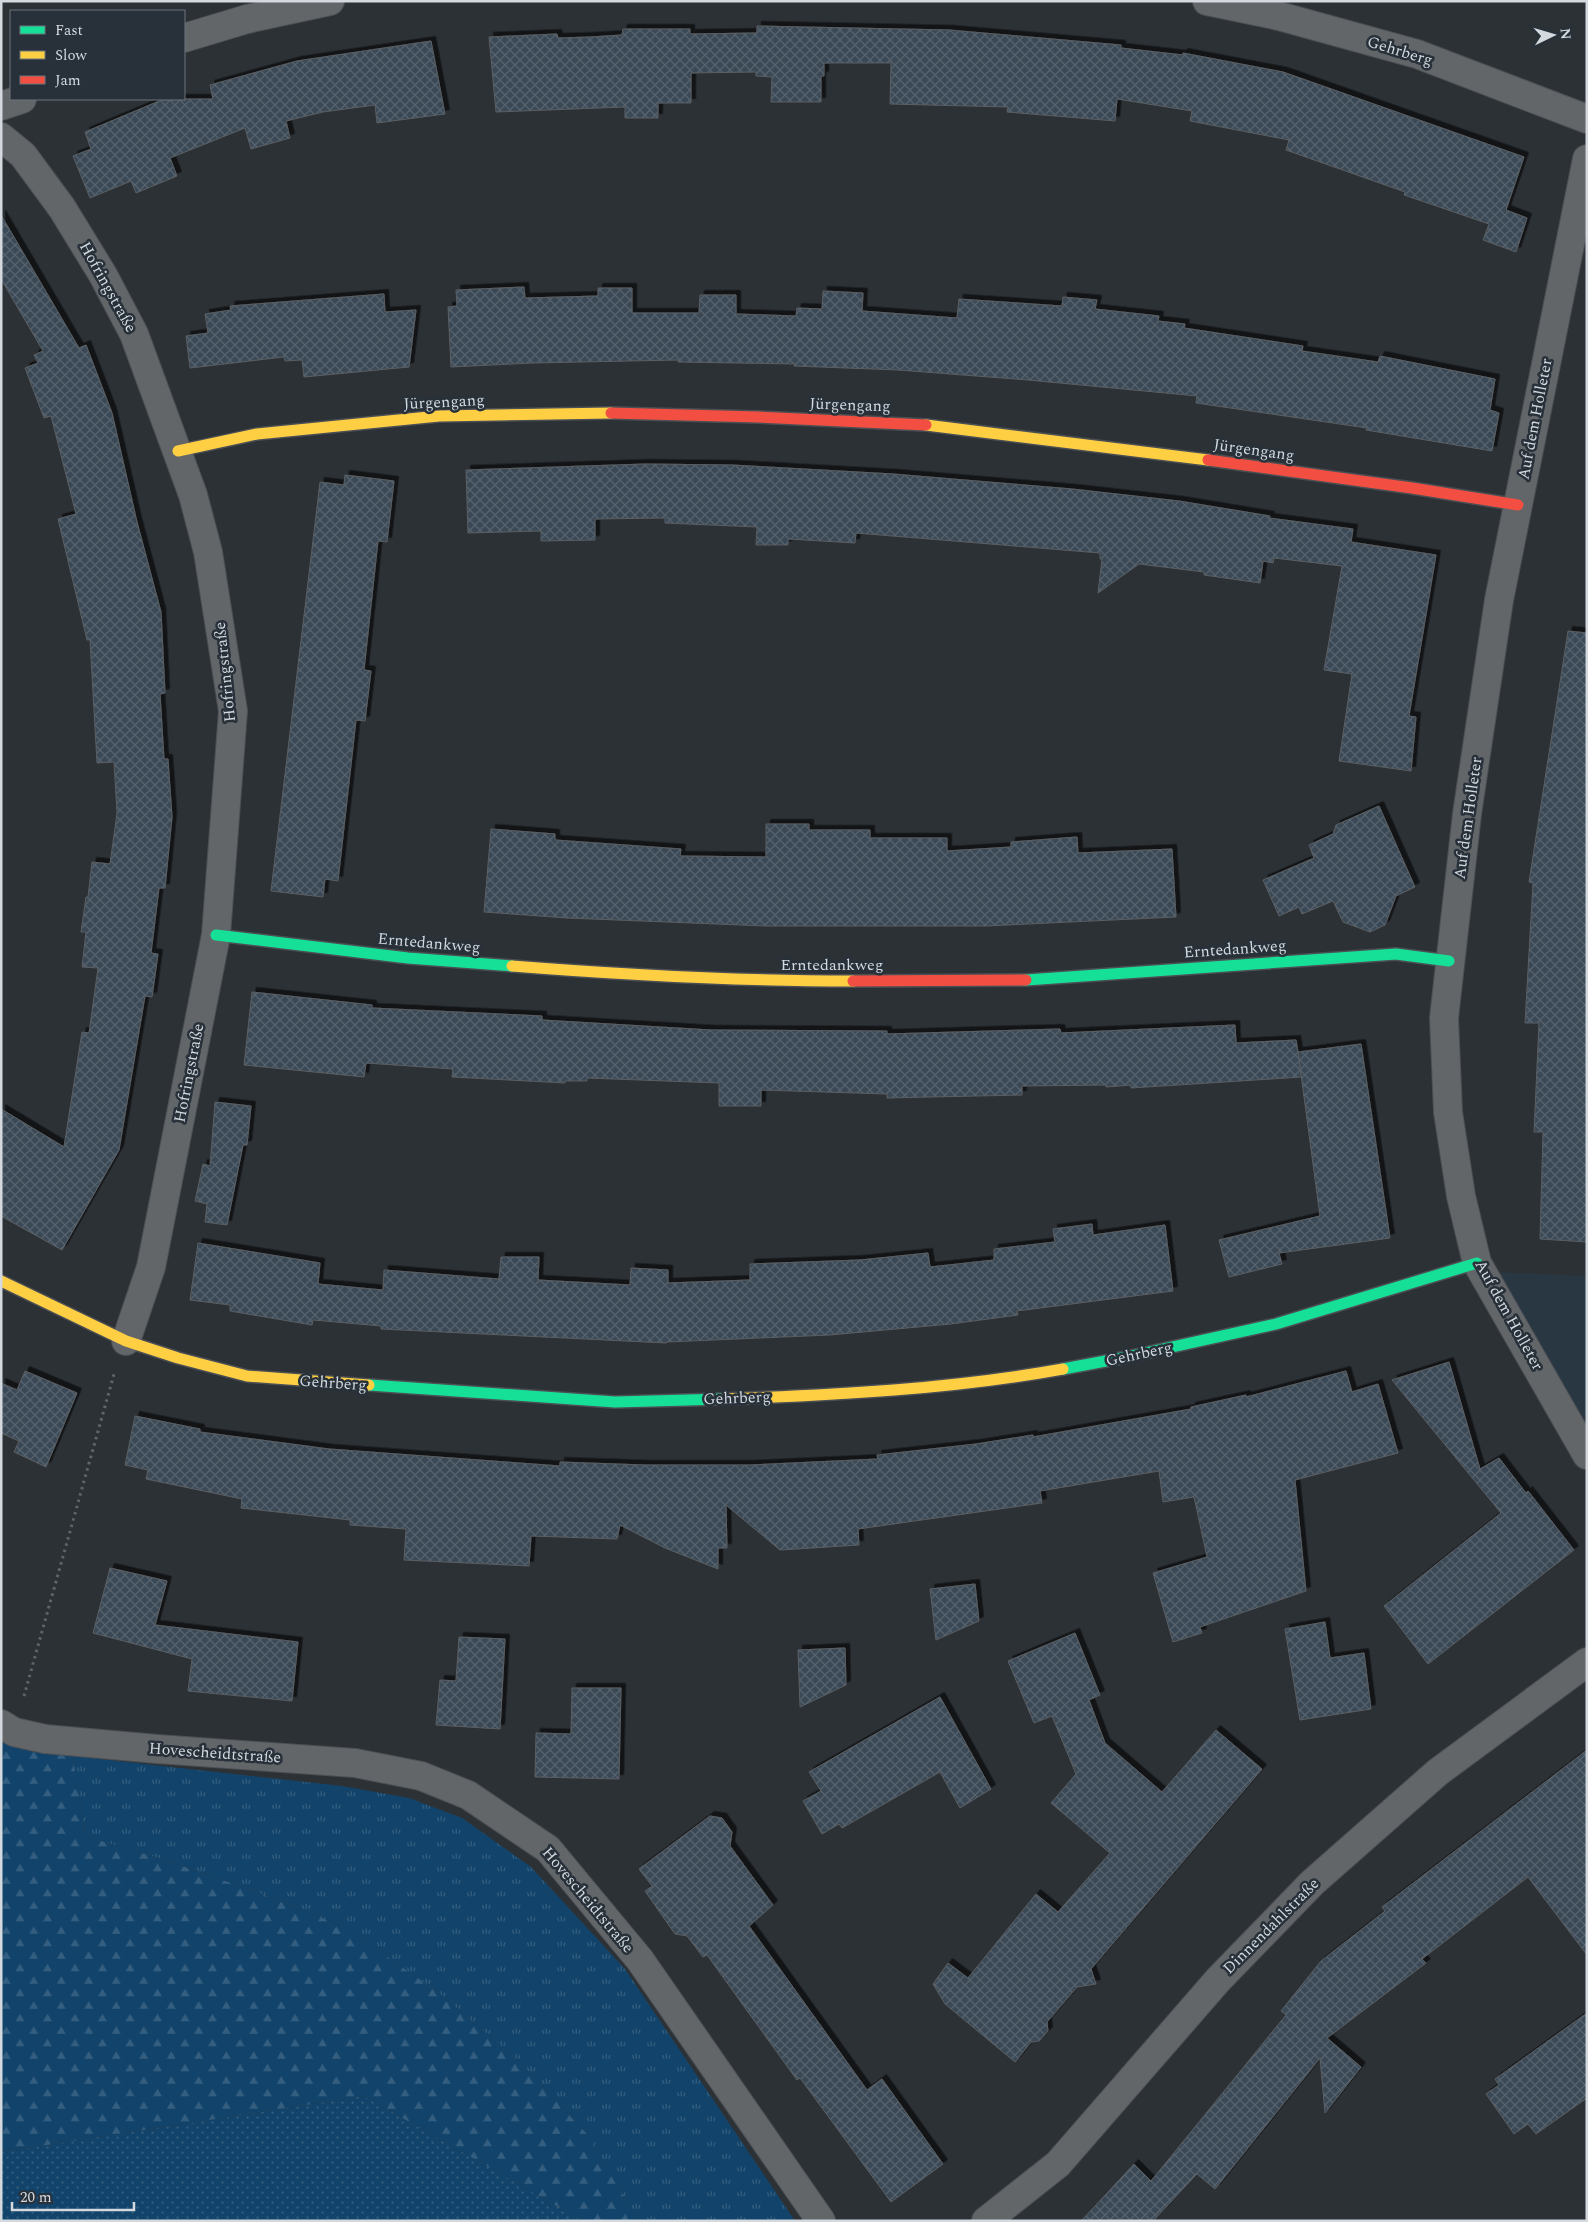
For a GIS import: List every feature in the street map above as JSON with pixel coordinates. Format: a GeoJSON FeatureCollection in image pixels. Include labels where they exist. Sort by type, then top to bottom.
{"type":"FeatureCollection","features":[{"type":"Feature","properties":{"kind":"street"},"geometry":{"type":"LineString","coordinates":[[185,38],[247,19],[330,1]]}},
{"type":"Feature","properties":{"kind":"street","name":"Gehrberg"},"geometry":{"type":"LineString","coordinates":[[1207,1],[1279,16],[1417,54],[1587,119]]}},
{"type":"Feature","properties":{"kind":"street"},"geometry":{"type":"LineString","coordinates":[[1,106],[19,100]]}},
{"type":"Feature","properties":{"kind":"street","name":"Hofringstraße"},"geometry":{"type":"LineString","coordinates":[[1,137],[23,155],[62,208],[103,275],[134,334],[193,495],[208,552],[232,711],[216,936],[151,1267],[126,1341]]}},
{"type":"Feature","properties":{"kind":"street","name":"Auf dem Holleter"},"geometry":{"type":"LineString","coordinates":[[1587,159],[1499,600],[1467,814],[1444,1018],[1448,1112],[1460,1196],[1477,1263],[1587,1455]]}},
{"type":"Feature","properties":{"kind":"street","name":"Jürgengang"},"geometry":{"type":"LineString","coordinates":[[178,451],[257,434],[440,416],[594,413],[905,423],[1098,445],[1412,488],[1518,505]]}},
{"type":"Feature","properties":{"kind":"street","name":"Erntedankweg"},"geometry":{"type":"LineString","coordinates":[[216,936],[408,958],[600,973],[780,982],[1032,980],[1396,954],[1449,961]]}},
{"type":"Feature","properties":{"kind":"street","name":"Gehrberg"},"geometry":{"type":"LineString","coordinates":[[1,1281],[126,1341],[178,1358],[247,1376],[615,1402],[836,1394],[1028,1375],[1127,1357],[1276,1324],[1477,1263]]}},
{"type":"Feature","properties":{"kind":"street","name":"Dinnendahlstraße"},"geometry":{"type":"LineString","coordinates":[[986,2221],[1058,2164],[1218,1980],[1312,1883],[1438,1772],[1587,1662]]}},
{"type":"Feature","properties":{"kind":"street","name":"Hovescheidtstraße"},"geometry":{"type":"LineString","coordinates":[[8,1728],[44,1739],[157,1750],[355,1763],[421,1776],[468,1795],[548,1849],[640,1960],[821,2221]]}},
{"type":"Feature","properties":{"kind":"path"},"geometry":{"type":"LineString","coordinates":[[8,1728],[126,1341]]}},
{"type":"Feature","properties":{"kind":"shaded area"},"geometry":{"type":"Polygon","coordinates":[[[1493,1272],[1587,1276],[1587,1439],[1493,1272]]]}},
{"type":"Feature","properties":{"kind":"green space"},"geometry":{"type":"Polygon","coordinates":[[[1,1735],[41,1750],[73,1756],[85,1836],[159,1858],[252,1890],[347,1928],[439,1993],[518,2060],[588,2135],[639,2221],[583,2221],[364,2096],[1,2152],[1,1735]]]}},
{"type":"Feature","properties":{"kind":"green space"},"geometry":{"type":"Polygon","coordinates":[[[73,1756],[342,1786],[409,1798],[462,1818],[531,1867],[625,1969],[795,2221],[639,2221],[588,2135],[518,2060],[439,1993],[347,1928],[252,1890],[159,1858],[85,1836],[73,1756]]]}},
{"type":"Feature","properties":{"kind":"green space"},"geometry":{"type":"Polygon","coordinates":[[[364,2096],[583,2221],[1,2221],[1,2152],[364,2096]]]}},
{"type":"Feature","properties":{"kind":"building"},"geometry":{"type":"Polygon","coordinates":[[[757,26],[949,30],[1121,45],[1121,48],[1183,55],[1183,53],[1283,72],[1524,157],[1506,210],[1527,218],[1516,252],[1483,240],[1489,224],[1404,195],[1405,192],[1286,150],[1289,140],[1190,121],[1192,111],[1117,99],[1115,121],[1007,112],[1008,107],[890,104],[891,63],[824,63],[824,76],[821,76],[821,102],[771,102],[772,77],[756,76],[756,72],[691,73],[691,103],[658,103],[658,118],[625,118],[625,107],[496,112],[489,37],[557,34],[558,38],[590,37],[622,35],[623,29],[690,29],[690,34],[757,33],[757,26]]]}},
{"type":"Feature","properties":{"kind":"building"},"geometry":{"type":"Polygon","coordinates":[[[431,41],[445,114],[377,123],[375,105],[323,112],[286,121],[290,138],[251,149],[245,128],[170,158],[177,176],[136,193],[131,181],[90,198],[73,156],[91,149],[85,132],[162,100],[213,99],[210,85],[297,61],[431,41]]]}},
{"type":"Feature","properties":{"kind":"building"},"geometry":{"type":"Polygon","coordinates":[[[1,215],[79,348],[86,345],[112,413],[137,522],[161,612],[165,693],[160,694],[164,759],[168,759],[172,817],[165,888],[159,888],[151,953],[158,954],[152,997],[145,996],[119,1150],[62,1250],[1,1216],[1,1109],[64,1147],[82,1032],[89,1033],[98,968],[82,967],[86,932],[81,932],[92,862],[110,864],[117,813],[114,762],[97,763],[90,640],[87,640],[58,519],[76,514],[51,416],[44,418],[25,368],[38,363],[34,355],[43,351],[1,279],[1,215]]]}},
{"type":"Feature","properties":{"kind":"building"},"geometry":{"type":"Polygon","coordinates":[[[524,287],[525,298],[598,296],[598,288],[632,288],[632,313],[699,313],[700,295],[736,295],[736,314],[796,316],[797,308],[822,309],[823,291],[863,293],[862,311],[957,318],[959,299],[1062,306],[1063,297],[1097,300],[1095,309],[1159,316],[1158,321],[1185,324],[1184,328],[1303,346],[1302,351],[1378,362],[1380,356],[1495,379],[1490,410],[1499,413],[1492,451],[1366,430],[1367,428],[1196,403],[1197,396],[1028,380],[898,370],[794,366],[795,364],[678,362],[678,360],[451,367],[448,307],[457,306],[456,290],[524,287]]]}},
{"type":"Feature","properties":{"kind":"building"},"geometry":{"type":"Polygon","coordinates":[[[384,294],[385,312],[416,310],[409,367],[304,377],[302,360],[285,361],[284,357],[190,368],[186,336],[208,333],[205,314],[231,310],[230,306],[384,294]]]}},
{"type":"Feature","properties":{"kind":"building"},"geometry":{"type":"Polygon","coordinates":[[[645,464],[732,465],[893,474],[1072,489],[1179,501],[1270,516],[1269,518],[1353,529],[1351,542],[1436,555],[1409,716],[1416,717],[1411,771],[1339,761],[1352,674],[1324,670],[1342,566],[1274,558],[1273,563],[1263,561],[1260,583],[1204,575],[1204,572],[1139,564],[1098,593],[1102,559],[1100,559],[1100,553],[856,533],[855,543],[788,539],[788,545],[756,545],[757,527],[665,523],[665,518],[595,519],[595,540],[541,541],[541,531],[468,533],[466,470],[645,464]]]}},
{"type":"Feature","properties":{"kind":"building"},"geometry":{"type":"Polygon","coordinates":[[[345,475],[394,481],[387,542],[378,541],[364,670],[371,671],[365,721],[356,720],[338,881],[325,879],[323,897],[271,891],[320,482],[344,485],[345,475]]]}},
{"type":"Feature","properties":{"kind":"building"},"geometry":{"type":"Polygon","coordinates":[[[1568,631],[1587,633],[1587,1242],[1540,1239],[1543,1132],[1534,1132],[1539,1023],[1525,1023],[1533,883],[1529,882],[1568,631]]]}},
{"type":"Feature","properties":{"kind":"building"},"geometry":{"type":"Polygon","coordinates":[[[1379,806],[1415,887],[1396,896],[1385,925],[1370,932],[1343,922],[1333,901],[1302,914],[1299,907],[1279,916],[1263,880],[1314,858],[1309,845],[1333,834],[1336,825],[1379,806]]]}},
{"type":"Feature","properties":{"kind":"building"},"geometry":{"type":"Polygon","coordinates":[[[766,824],[809,824],[809,830],[870,830],[870,838],[947,838],[947,851],[1011,847],[1011,842],[1077,837],[1078,853],[1172,849],[1176,917],[986,926],[766,926],[567,918],[484,912],[491,829],[555,834],[555,840],[681,849],[680,856],[766,857],[766,824]]]}},
{"type":"Feature","properties":{"kind":"building"},"geometry":{"type":"Polygon","coordinates":[[[252,992],[372,1005],[372,1008],[542,1016],[542,1020],[711,1030],[887,1031],[887,1034],[1060,1029],[1061,1033],[1235,1025],[1236,1043],[1296,1040],[1302,1077],[1131,1088],[1131,1085],[1106,1087],[1106,1085],[1022,1086],[1022,1095],[887,1098],[887,1094],[761,1090],[761,1106],[719,1106],[719,1083],[587,1078],[587,1081],[565,1081],[565,1083],[452,1077],[453,1069],[366,1063],[364,1077],[244,1065],[252,992]]]}},
{"type":"Feature","properties":{"kind":"building"},"geometry":{"type":"Polygon","coordinates":[[[1361,1044],[1390,1238],[1279,1253],[1282,1264],[1229,1277],[1219,1240],[1320,1216],[1298,1052],[1361,1044]]]}},
{"type":"Feature","properties":{"kind":"building"},"geometry":{"type":"Polygon","coordinates":[[[215,1102],[251,1106],[247,1145],[243,1145],[227,1225],[205,1222],[207,1204],[195,1201],[203,1164],[210,1166],[215,1102]]]}},
{"type":"Feature","properties":{"kind":"building"},"geometry":{"type":"Polygon","coordinates":[[[1092,1224],[1093,1235],[1165,1225],[1173,1291],[1017,1311],[1018,1315],[951,1324],[830,1335],[666,1343],[381,1329],[381,1326],[313,1320],[312,1325],[230,1311],[230,1305],[190,1300],[198,1243],[320,1263],[318,1284],[383,1290],[384,1270],[499,1279],[501,1257],[539,1257],[538,1280],[630,1285],[631,1268],[668,1270],[668,1283],[750,1280],[750,1264],[860,1260],[928,1253],[930,1267],[994,1260],[994,1249],[1055,1242],[1053,1229],[1092,1224]]]}},
{"type":"Feature","properties":{"kind":"building"},"geometry":{"type":"Polygon","coordinates":[[[1449,1362],[1480,1469],[1499,1458],[1526,1493],[1528,1491],[1574,1550],[1428,1664],[1384,1606],[1501,1513],[1392,1380],[1449,1362]]]}},
{"type":"Feature","properties":{"kind":"building"},"geometry":{"type":"Polygon","coordinates":[[[25,1371],[77,1393],[46,1467],[14,1452],[19,1441],[1,1433],[1,1383],[17,1390],[25,1371]]]}},
{"type":"Feature","properties":{"kind":"building"},"geometry":{"type":"Polygon","coordinates":[[[1346,1371],[1352,1392],[1378,1384],[1398,1453],[1295,1480],[1306,1591],[1200,1627],[1202,1633],[1173,1642],[1153,1573],[1207,1557],[1194,1497],[1163,1502],[1159,1471],[1040,1491],[1042,1503],[858,1529],[859,1545],[780,1550],[726,1505],[727,1548],[718,1548],[718,1569],[665,1548],[620,1525],[617,1539],[531,1536],[529,1566],[404,1560],[406,1529],[350,1525],[350,1520],[241,1508],[242,1499],[146,1479],[148,1470],[125,1465],[135,1416],[200,1429],[200,1432],[329,1449],[560,1466],[560,1462],[645,1465],[750,1465],[878,1459],[877,1455],[976,1444],[1033,1435],[1033,1437],[1191,1409],[1191,1407],[1246,1395],[1246,1397],[1346,1371]]]}},
{"type":"Feature","properties":{"kind":"building"},"geometry":{"type":"Polygon","coordinates":[[[110,1568],[167,1581],[155,1625],[298,1642],[292,1701],[188,1691],[192,1659],[93,1633],[110,1568]]]}},
{"type":"Feature","properties":{"kind":"building"},"geometry":{"type":"Polygon","coordinates":[[[975,1584],[979,1621],[936,1640],[930,1589],[975,1584]]]}},
{"type":"Feature","properties":{"kind":"building"},"geometry":{"type":"Polygon","coordinates":[[[1325,1622],[1330,1658],[1364,1653],[1371,1709],[1300,1720],[1285,1629],[1325,1622]]]}},
{"type":"Feature","properties":{"kind":"building"},"geometry":{"type":"Polygon","coordinates":[[[1075,1633],[1100,1695],[1089,1700],[1105,1743],[1162,1792],[1216,1730],[1262,1769],[1091,1969],[1096,1984],[1077,1987],[1047,2022],[1048,2031],[1039,2041],[1031,2042],[1015,2062],[945,2004],[933,1984],[948,1963],[968,1978],[1036,1894],[1058,1912],[1110,1853],[1051,1803],[1076,1774],[1052,1716],[1034,1723],[1008,1661],[1075,1633]]]}},
{"type":"Feature","properties":{"kind":"building"},"geometry":{"type":"Polygon","coordinates":[[[459,1637],[505,1639],[500,1729],[436,1725],[440,1680],[456,1681],[459,1637]]]}},
{"type":"Feature","properties":{"kind":"building"},"geometry":{"type":"Polygon","coordinates":[[[845,1648],[846,1685],[800,1707],[798,1650],[845,1648]]]}},
{"type":"Feature","properties":{"kind":"building"},"geometry":{"type":"Polygon","coordinates":[[[572,1688],[621,1688],[619,1779],[535,1777],[536,1733],[571,1734],[572,1688]]]}},
{"type":"Feature","properties":{"kind":"building"},"geometry":{"type":"Polygon","coordinates":[[[940,1697],[991,1789],[960,1808],[940,1772],[842,1828],[839,1824],[822,1834],[803,1801],[821,1791],[809,1772],[940,1697]]]}},
{"type":"Feature","properties":{"kind":"building"},"geometry":{"type":"Polygon","coordinates":[[[1587,1750],[1587,1955],[1528,1877],[1422,1959],[1426,1963],[1327,2038],[1361,2067],[1325,2113],[1320,2058],[1215,2189],[1197,2174],[1153,2221],[1081,2221],[1134,2164],[1151,2181],[1286,2015],[1281,2011],[1321,1961],[1385,1911],[1382,1907],[1587,1750]]]}},
{"type":"Feature","properties":{"kind":"building"},"geometry":{"type":"Polygon","coordinates":[[[710,1816],[722,1818],[732,1832],[730,1846],[773,1905],[749,1926],[867,2090],[882,2079],[943,2164],[891,2202],[800,2078],[797,2080],[707,1955],[703,1957],[687,1936],[675,1934],[645,1891],[652,1886],[639,1869],[710,1816]]]}},
{"type":"Feature","properties":{"kind":"building"},"geometry":{"type":"Polygon","coordinates":[[[1587,2013],[1587,2098],[1536,2134],[1528,2124],[1514,2134],[1486,2094],[1499,2085],[1495,2079],[1587,2013]]]}},
{"type":"Feature","properties":{"kind":"traffic: fast"},"geometry":{"type":"LineString","coordinates":[[216,935],[408,958],[512,966]]}},
{"type":"Feature","properties":{"kind":"traffic: fast"},"geometry":{"type":"LineString","coordinates":[[1026,980],[1396,954],[1449,961]]}},
{"type":"Feature","properties":{"kind":"traffic: fast"},"geometry":{"type":"LineString","coordinates":[[1063,1369],[1276,1324],[1477,1263]]}},
{"type":"Feature","properties":{"kind":"traffic: fast"},"geometry":{"type":"LineString","coordinates":[[369,1385],[615,1402],[724,1399]]}},
{"type":"Feature","properties":{"kind":"traffic: slow"},"geometry":{"type":"LineString","coordinates":[[178,451],[257,434],[439,416],[611,413]]}},
{"type":"Feature","properties":{"kind":"traffic: slow"},"geometry":{"type":"LineString","coordinates":[[926,425],[1208,460]]}},
{"type":"Feature","properties":{"kind":"traffic: slow"},"geometry":{"type":"LineString","coordinates":[[512,966],[682,977],[853,981]]}},
{"type":"Feature","properties":{"kind":"traffic: slow"},"geometry":{"type":"LineString","coordinates":[[1,1281],[126,1341],[178,1358],[247,1376],[369,1385]]}},
{"type":"Feature","properties":{"kind":"traffic: slow"},"geometry":{"type":"LineString","coordinates":[[724,1399],[894,1390],[979,1382],[1063,1369]]}},
{"type":"Feature","properties":{"kind":"traffic: jam"},"geometry":{"type":"LineString","coordinates":[[611,413],[758,417],[926,425]]}},
{"type":"Feature","properties":{"kind":"traffic: jam"},"geometry":{"type":"LineString","coordinates":[[1208,460],[1412,488],[1518,505]]}},
{"type":"Feature","properties":{"kind":"traffic: jam"},"geometry":{"type":"LineString","coordinates":[[853,981],[1026,980]]}}]}
